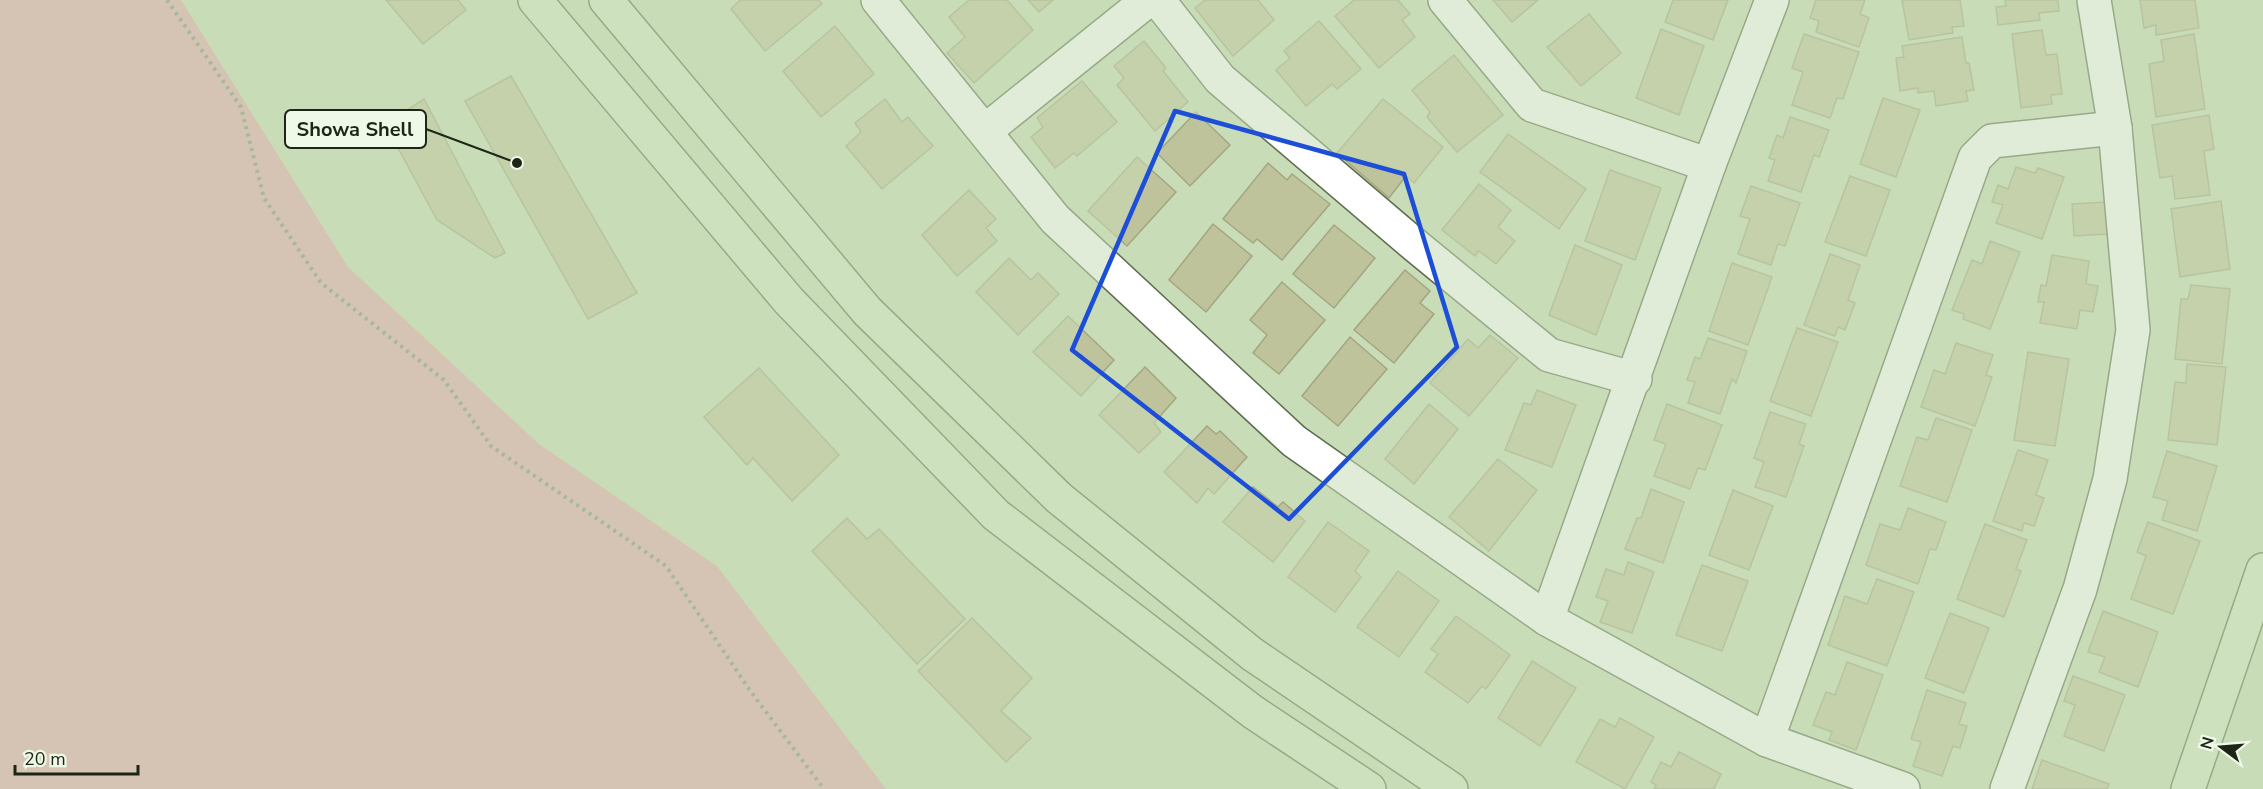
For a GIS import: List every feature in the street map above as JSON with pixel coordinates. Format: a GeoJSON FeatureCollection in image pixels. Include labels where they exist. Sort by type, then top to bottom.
{"type":"FeatureCollection","features":[{"type":"Feature","properties":{"kind":"street"},"geometry":{"type":"LineString","coordinates":[[535,0],[789,301],[996,515],[1253,712],[1369,789]]}},
{"type":"Feature","properties":{"kind":"street"},"geometry":{"type":"LineString","coordinates":[[606,0],[867,311],[1059,498],[1252,654],[1451,789]]}},
{"type":"Feature","properties":{"kind":"street"},"geometry":{"type":"LineString","coordinates":[[878,0],[1055,219],[1294,441],[1547,620],[1767,740],[1903,789]]}},
{"type":"Feature","properties":{"kind":"street"},"geometry":{"type":"LineString","coordinates":[[986,131],[1148,0]]}},
{"type":"Feature","properties":{"kind":"street"},"geometry":{"type":"LineString","coordinates":[[1158,0],[1220,79],[1416,246],[1549,355],[1635,379]]}},
{"type":"Feature","properties":{"kind":"street"},"geometry":{"type":"LineString","coordinates":[[1445,0],[1532,105],[1709,165]]}},
{"type":"Feature","properties":{"kind":"street"},"geometry":{"type":"LineString","coordinates":[[1547,620],[1635,379],[1709,165],[1772,0]]}},
{"type":"Feature","properties":{"kind":"street"},"geometry":{"type":"LineString","coordinates":[[2007,789],[2080,589],[2110,479],[2133,330],[2115,128],[2094,0]]}},
{"type":"Feature","properties":{"kind":"street"},"geometry":{"type":"LineString","coordinates":[[1767,740],[1975,158],[1992,141],[2115,128]]}},
{"type":"Feature","properties":{"kind":"street"},"geometry":{"type":"LineString","coordinates":[[2188,789],[2263,570]]}},
{"type":"Feature","properties":{"kind":"path"},"geometry":{"type":"LineString","coordinates":[[167,0],[241,106],[264,198],[321,284],[444,380],[491,446],[666,566],[751,692],[824,789]]}},
{"type":"Feature","properties":{"kind":"highlighted area"},"geometry":{"type":"Polygon","coordinates":[[[1175,111],[1404,174],[1457,347],[1289,519],[1072,350],[1175,111]]]}},
{"type":"Feature","properties":{"kind":"shaded area"},"geometry":{"type":"Polygon","coordinates":[[[0,0],[181,0],[348,267],[539,444],[717,566],[886,789],[0,789],[0,0]]]}},
{"type":"Feature","properties":{"kind":"building"},"geometry":{"type":"Polygon","coordinates":[[[386,0],[458,0],[466,10],[423,44],[386,0]]]}},
{"type":"Feature","properties":{"kind":"building"},"geometry":{"type":"Polygon","coordinates":[[[740,0],[819,0],[822,4],[765,51],[731,9],[740,0]]]}},
{"type":"Feature","properties":{"kind":"building"},"geometry":{"type":"Polygon","coordinates":[[[969,0],[1007,0],[1033,30],[974,83],[947,53],[965,37],[949,17],[969,0]]]}},
{"type":"Feature","properties":{"kind":"building"},"geometry":{"type":"Polygon","coordinates":[[[1028,0],[1053,0],[1039,12],[1028,0]]]}},
{"type":"Feature","properties":{"kind":"building"},"geometry":{"type":"Polygon","coordinates":[[[1205,0],[1258,0],[1274,20],[1233,56],[1195,8],[1205,0]]]}},
{"type":"Feature","properties":{"kind":"building"},"geometry":{"type":"Polygon","coordinates":[[[1354,0],[1398,0],[1410,14],[1402,20],[1415,37],[1379,68],[1335,16],[1354,0]]]}},
{"type":"Feature","properties":{"kind":"building"},"geometry":{"type":"Polygon","coordinates":[[[1493,0],[1538,0],[1512,22],[1493,0]]]}},
{"type":"Feature","properties":{"kind":"building"},"geometry":{"type":"Polygon","coordinates":[[[1673,0],[1728,0],[1713,40],[1665,22],[1673,0]]]}},
{"type":"Feature","properties":{"kind":"building"},"geometry":{"type":"Polygon","coordinates":[[[1816,0],[1865,0],[1860,14],[1869,18],[1859,47],[1816,32],[1819,21],[1810,18],[1816,0]]]}},
{"type":"Feature","properties":{"kind":"building"},"geometry":{"type":"Polygon","coordinates":[[[1902,0],[1960,0],[1964,26],[1952,27],[1953,33],[1909,40],[1902,0]]]}},
{"type":"Feature","properties":{"kind":"building"},"geometry":{"type":"Polygon","coordinates":[[[2005,0],[2058,0],[2059,11],[2039,13],[2040,20],[1998,25],[1996,7],[2006,6],[2005,0]]]}},
{"type":"Feature","properties":{"kind":"building"},"geometry":{"type":"Polygon","coordinates":[[[2140,0],[2195,0],[2199,28],[2156,35],[2156,25],[2144,28],[2140,0]]]}},
{"type":"Feature","properties":{"kind":"building"},"geometry":{"type":"Polygon","coordinates":[[[1589,14],[1621,53],[1581,86],[1547,47],[1589,14]]]}},
{"type":"Feature","properties":{"kind":"building"},"geometry":{"type":"Polygon","coordinates":[[[1319,21],[1361,69],[1337,89],[1332,84],[1306,106],[1276,70],[1290,58],[1284,51],[1319,21]]]}},
{"type":"Feature","properties":{"kind":"building"},"geometry":{"type":"Polygon","coordinates":[[[835,26],[874,74],[821,117],[783,71],[835,26]]]}},
{"type":"Feature","properties":{"kind":"building"},"geometry":{"type":"Polygon","coordinates":[[[1661,29],[1704,46],[1679,115],[1636,98],[1661,29]]]}},
{"type":"Feature","properties":{"kind":"building"},"geometry":{"type":"Polygon","coordinates":[[[2042,30],[2046,55],[2057,54],[2062,94],[2051,95],[2052,104],[2021,108],[2012,34],[2042,30]]]}},
{"type":"Feature","properties":{"kind":"building"},"geometry":{"type":"Polygon","coordinates":[[[1804,34],[1859,52],[1843,99],[1837,98],[1830,118],[1792,105],[1803,72],[1792,68],[1804,34]]]}},
{"type":"Feature","properties":{"kind":"building"},"geometry":{"type":"Polygon","coordinates":[[[2194,34],[2205,109],[2156,117],[2149,64],[2164,61],[2161,40],[2194,34]]]}},
{"type":"Feature","properties":{"kind":"building"},"geometry":{"type":"Polygon","coordinates":[[[1962,37],[1966,63],[1969,63],[1974,90],[1966,91],[1968,101],[1936,106],[1934,91],[1918,93],[1918,88],[1900,91],[1896,58],[1904,57],[1902,46],[1962,37]]]}},
{"type":"Feature","properties":{"kind":"building"},"geometry":{"type":"Polygon","coordinates":[[[1144,41],[1166,68],[1163,71],[1188,102],[1155,131],[1117,85],[1124,78],[1114,66],[1144,41]]]}},
{"type":"Feature","properties":{"kind":"building"},"geometry":{"type":"Polygon","coordinates":[[[1454,55],[1503,115],[1457,152],[1427,117],[1430,112],[1412,90],[1454,55]]]}},
{"type":"Feature","properties":{"kind":"building"},"geometry":{"type":"Polygon","coordinates":[[[511,76],[637,293],[588,319],[465,101],[511,76]]]}},
{"type":"Feature","properties":{"kind":"building"},"geometry":{"type":"Polygon","coordinates":[[[1082,81],[1117,122],[1077,156],[1074,153],[1055,168],[1031,137],[1043,127],[1037,118],[1082,81]]]}},
{"type":"Feature","properties":{"kind":"building"},"geometry":{"type":"Polygon","coordinates":[[[1883,98],[1920,110],[1896,177],[1860,164],[1883,98]]]}},
{"type":"Feature","properties":{"kind":"building"},"geometry":{"type":"Polygon","coordinates":[[[424,99],[505,253],[495,258],[437,220],[385,124],[424,99]]]}},
{"type":"Feature","properties":{"kind":"building"},"geometry":{"type":"Polygon","coordinates":[[[885,99],[902,122],[908,117],[933,146],[882,189],[846,146],[861,132],[855,123],[885,99]]]}},
{"type":"Feature","properties":{"kind":"building"},"geometry":{"type":"Polygon","coordinates":[[[1383,99],[1443,147],[1414,183],[1406,176],[1389,198],[1337,153],[1383,99]]]}},
{"type":"Feature","properties":{"kind":"building"},"geometry":{"type":"Polygon","coordinates":[[[1196,112],[1230,145],[1190,186],[1157,153],[1196,112]]]}},
{"type":"Feature","properties":{"kind":"building"},"geometry":{"type":"Polygon","coordinates":[[[2209,115],[2214,149],[2204,151],[2210,195],[2175,199],[2172,176],[2160,178],[2152,125],[2209,115]]]}},
{"type":"Feature","properties":{"kind":"building"},"geometry":{"type":"Polygon","coordinates":[[[1790,117],[1829,130],[1819,157],[1814,155],[1801,192],[1768,181],[1775,160],[1769,158],[1777,135],[1783,138],[1790,117]]]}},
{"type":"Feature","properties":{"kind":"building"},"geometry":{"type":"Polygon","coordinates":[[[1508,134],[1586,189],[1559,229],[1480,172],[1508,134]]]}},
{"type":"Feature","properties":{"kind":"building"},"geometry":{"type":"Polygon","coordinates":[[[1137,157],[1176,192],[1127,246],[1088,211],[1137,157]]]}},
{"type":"Feature","properties":{"kind":"building"},"geometry":{"type":"Polygon","coordinates":[[[1268,163],[1287,180],[1292,174],[1330,204],[1282,260],[1257,239],[1253,243],[1223,219],[1268,163]]]}},
{"type":"Feature","properties":{"kind":"building"},"geometry":{"type":"Polygon","coordinates":[[[2016,167],[2035,173],[2038,168],[2064,177],[2042,239],[1996,223],[2003,205],[1992,202],[1998,185],[2008,189],[2016,167]]]}},
{"type":"Feature","properties":{"kind":"building"},"geometry":{"type":"Polygon","coordinates":[[[1610,170],[1661,188],[1635,260],[1585,241],[1610,170]]]}},
{"type":"Feature","properties":{"kind":"building"},"geometry":{"type":"Polygon","coordinates":[[[1850,176],[1890,190],[1866,256],[1825,242],[1850,176]]]}},
{"type":"Feature","properties":{"kind":"building"},"geometry":{"type":"Polygon","coordinates":[[[1479,184],[1511,210],[1498,227],[1515,241],[1496,264],[1479,251],[1475,256],[1442,230],[1479,184]]]}},
{"type":"Feature","properties":{"kind":"building"},"geometry":{"type":"Polygon","coordinates":[[[1751,186],[1800,203],[1785,246],[1778,244],[1771,265],[1738,254],[1750,219],[1740,216],[1751,186]]]}},
{"type":"Feature","properties":{"kind":"building"},"geometry":{"type":"Polygon","coordinates":[[[969,190],[996,219],[986,228],[997,241],[957,276],[922,235],[969,190]]]}},
{"type":"Feature","properties":{"kind":"building"},"geometry":{"type":"Polygon","coordinates":[[[2221,201],[2230,269],[2180,277],[2171,209],[2221,201]]]}},
{"type":"Feature","properties":{"kind":"building"},"geometry":{"type":"Polygon","coordinates":[[[2106,202],[2108,234],[2074,236],[2072,204],[2106,202]]]}},
{"type":"Feature","properties":{"kind":"building"},"geometry":{"type":"Polygon","coordinates":[[[1213,224],[1252,256],[1206,312],[1169,280],[1213,224]]]}},
{"type":"Feature","properties":{"kind":"building"},"geometry":{"type":"Polygon","coordinates":[[[1334,225],[1375,258],[1334,308],[1293,274],[1334,225]]]}},
{"type":"Feature","properties":{"kind":"building"},"geometry":{"type":"Polygon","coordinates":[[[1990,241],[2020,252],[1990,329],[1963,319],[1964,314],[1952,310],[1972,260],[1982,264],[1990,241]]]}},
{"type":"Feature","properties":{"kind":"building"},"geometry":{"type":"Polygon","coordinates":[[[1575,245],[1622,265],[1596,335],[1549,315],[1575,245]]]}},
{"type":"Feature","properties":{"kind":"building"},"geometry":{"type":"Polygon","coordinates":[[[1830,254],[1860,265],[1848,300],[1855,303],[1845,330],[1838,327],[1835,336],[1804,325],[1830,254]]]}},
{"type":"Feature","properties":{"kind":"building"},"geometry":{"type":"Polygon","coordinates":[[[2052,255],[2089,261],[2086,284],[2098,286],[2093,312],[2080,310],[2077,329],[2040,323],[2044,302],[2038,302],[2041,285],[2046,286],[2052,255]]]}},
{"type":"Feature","properties":{"kind":"building"},"geometry":{"type":"Polygon","coordinates":[[[1009,258],[1031,280],[1038,273],[1059,294],[1018,335],[976,292],[1009,258]]]}},
{"type":"Feature","properties":{"kind":"building"},"geometry":{"type":"Polygon","coordinates":[[[1732,263],[1772,277],[1748,345],[1709,331],[1732,263]]]}},
{"type":"Feature","properties":{"kind":"building"},"geometry":{"type":"Polygon","coordinates":[[[1405,270],[1430,291],[1420,303],[1434,314],[1394,363],[1354,330],[1405,270]]]}},
{"type":"Feature","properties":{"kind":"building"},"geometry":{"type":"Polygon","coordinates":[[[1282,282],[1325,320],[1279,374],[1253,353],[1267,335],[1250,320],[1282,282]]]}},
{"type":"Feature","properties":{"kind":"building"},"geometry":{"type":"Polygon","coordinates":[[[2191,285],[2230,289],[2222,364],[2175,359],[2181,299],[2188,299],[2191,285]]]}},
{"type":"Feature","properties":{"kind":"building"},"geometry":{"type":"Polygon","coordinates":[[[1068,316],[1114,360],[1081,396],[1033,352],[1068,316]]]}},
{"type":"Feature","properties":{"kind":"building"},"geometry":{"type":"Polygon","coordinates":[[[1797,328],[1838,342],[1811,416],[1770,401],[1797,328]]]}},
{"type":"Feature","properties":{"kind":"building"},"geometry":{"type":"Polygon","coordinates":[[[1490,335],[1518,358],[1469,416],[1430,383],[1468,339],[1478,348],[1490,335]]]}},
{"type":"Feature","properties":{"kind":"building"},"geometry":{"type":"Polygon","coordinates":[[[1350,337],[1387,369],[1338,426],[1302,396],[1350,337]]]}},
{"type":"Feature","properties":{"kind":"building"},"geometry":{"type":"Polygon","coordinates":[[[1708,338],[1747,351],[1736,383],[1732,379],[1720,414],[1688,403],[1695,382],[1687,380],[1695,357],[1700,359],[1708,338]]]}},
{"type":"Feature","properties":{"kind":"building"},"geometry":{"type":"Polygon","coordinates":[[[1956,343],[1993,355],[1986,375],[1992,377],[1975,426],[1921,407],[1934,370],[1945,374],[1956,343]]]}},
{"type":"Feature","properties":{"kind":"building"},"geometry":{"type":"Polygon","coordinates":[[[2028,352],[2069,359],[2055,446],[2014,440],[2028,352]]]}},
{"type":"Feature","properties":{"kind":"building"},"geometry":{"type":"Polygon","coordinates":[[[2187,364],[2226,367],[2217,445],[2168,440],[2175,382],[2186,383],[2187,364]]]}},
{"type":"Feature","properties":{"kind":"building"},"geometry":{"type":"Polygon","coordinates":[[[1145,367],[1176,398],[1154,423],[1161,432],[1139,453],[1099,415],[1145,367]]]}},
{"type":"Feature","properties":{"kind":"building"},"geometry":{"type":"Polygon","coordinates":[[[759,368],[839,455],[792,501],[753,458],[747,465],[704,417],[759,368]]]}},
{"type":"Feature","properties":{"kind":"building"},"geometry":{"type":"Polygon","coordinates":[[[1537,390],[1576,405],[1552,467],[1505,450],[1524,403],[1531,405],[1537,390]]]}},
{"type":"Feature","properties":{"kind":"building"},"geometry":{"type":"Polygon","coordinates":[[[1429,404],[1458,429],[1414,484],[1385,459],[1429,404]]]}},
{"type":"Feature","properties":{"kind":"building"},"geometry":{"type":"Polygon","coordinates":[[[1667,404],[1722,425],[1705,470],[1698,468],[1690,489],[1654,476],[1666,444],[1654,440],[1667,404]]]}},
{"type":"Feature","properties":{"kind":"building"},"geometry":{"type":"Polygon","coordinates":[[[1770,412],[1806,424],[1799,444],[1804,446],[1786,497],[1755,487],[1764,462],[1754,458],[1770,412]]]}},
{"type":"Feature","properties":{"kind":"building"},"geometry":{"type":"Polygon","coordinates":[[[1936,418],[1972,430],[1947,502],[1900,486],[1917,437],[1928,440],[1936,418]]]}},
{"type":"Feature","properties":{"kind":"building"},"geometry":{"type":"Polygon","coordinates":[[[1207,426],[1216,434],[1220,431],[1247,457],[1214,494],[1208,488],[1197,503],[1164,472],[1207,426]]]}},
{"type":"Feature","properties":{"kind":"building"},"geometry":{"type":"Polygon","coordinates":[[[2018,450],[2048,460],[2036,495],[2044,498],[2034,526],[2024,523],[2022,531],[1993,521],[2018,450]]]}},
{"type":"Feature","properties":{"kind":"building"},"geometry":{"type":"Polygon","coordinates":[[[2167,451],[2217,466],[2197,531],[2162,520],[2168,501],[2153,497],[2167,451]]]}},
{"type":"Feature","properties":{"kind":"building"},"geometry":{"type":"Polygon","coordinates":[[[1498,459],[1537,490],[1489,551],[1449,517],[1498,459]]]}},
{"type":"Feature","properties":{"kind":"building"},"geometry":{"type":"Polygon","coordinates":[[[1253,487],[1278,507],[1283,502],[1305,521],[1273,562],[1223,522],[1253,487]]]}},
{"type":"Feature","properties":{"kind":"building"},"geometry":{"type":"Polygon","coordinates":[[[1651,489],[1684,502],[1663,563],[1625,549],[1637,518],[1641,518],[1651,489]]]}},
{"type":"Feature","properties":{"kind":"building"},"geometry":{"type":"Polygon","coordinates":[[[1733,490],[1773,506],[1749,570],[1709,555],[1733,490]]]}},
{"type":"Feature","properties":{"kind":"building"},"geometry":{"type":"Polygon","coordinates":[[[1908,508],[1946,522],[1936,550],[1930,549],[1918,584],[1866,565],[1880,524],[1900,530],[1908,508]]]}},
{"type":"Feature","properties":{"kind":"building"},"geometry":{"type":"Polygon","coordinates":[[[847,518],[867,539],[879,529],[965,619],[917,664],[812,551],[847,518]]]}},
{"type":"Feature","properties":{"kind":"building"},"geometry":{"type":"Polygon","coordinates":[[[1328,522],[1369,551],[1355,571],[1361,577],[1335,612],[1288,577],[1328,522]]]}},
{"type":"Feature","properties":{"kind":"building"},"geometry":{"type":"Polygon","coordinates":[[[2148,522],[2200,541],[2173,614],[2131,599],[2146,556],[2137,552],[2148,522]]]}},
{"type":"Feature","properties":{"kind":"building"},"geometry":{"type":"Polygon","coordinates":[[[1985,524],[2027,540],[2016,569],[2021,571],[2004,617],[1957,599],[1985,524]]]}},
{"type":"Feature","properties":{"kind":"building"},"geometry":{"type":"Polygon","coordinates":[[[1628,562],[1654,572],[1632,633],[1600,622],[1608,601],[1596,597],[1606,569],[1624,575],[1628,562]]]}},
{"type":"Feature","properties":{"kind":"building"},"geometry":{"type":"Polygon","coordinates":[[[1702,565],[1748,581],[1722,651],[1676,635],[1702,565]]]}},
{"type":"Feature","properties":{"kind":"building"},"geometry":{"type":"Polygon","coordinates":[[[1398,571],[1439,601],[1399,657],[1357,627],[1398,571]]]}},
{"type":"Feature","properties":{"kind":"building"},"geometry":{"type":"Polygon","coordinates":[[[1877,579],[1914,592],[1887,666],[1828,645],[1845,596],[1867,604],[1877,579]]]}},
{"type":"Feature","properties":{"kind":"building"},"geometry":{"type":"Polygon","coordinates":[[[2103,611],[2158,632],[2138,687],[2099,672],[2105,657],[2088,652],[2103,611]]]}},
{"type":"Feature","properties":{"kind":"building"},"geometry":{"type":"Polygon","coordinates":[[[1950,613],[1989,628],[1964,693],[1925,678],[1950,613]]]}},
{"type":"Feature","properties":{"kind":"building"},"geometry":{"type":"Polygon","coordinates":[[[1456,616],[1510,655],[1486,689],[1482,686],[1468,703],[1425,672],[1438,654],[1431,649],[1456,616]]]}},
{"type":"Feature","properties":{"kind":"building"},"geometry":{"type":"Polygon","coordinates":[[[972,618],[1032,678],[1001,711],[1031,738],[1006,762],[918,671],[972,618]]]}},
{"type":"Feature","properties":{"kind":"building"},"geometry":{"type":"Polygon","coordinates":[[[1532,661],[1576,688],[1540,746],[1498,718],[1532,661]]]}},
{"type":"Feature","properties":{"kind":"building"},"geometry":{"type":"Polygon","coordinates":[[[1847,662],[1883,675],[1856,750],[1829,740],[1832,732],[1813,725],[1826,692],[1835,695],[1847,662]]]}},
{"type":"Feature","properties":{"kind":"building"},"geometry":{"type":"Polygon","coordinates":[[[2073,676],[2125,695],[2104,751],[2064,736],[2075,705],[2064,701],[2073,676]]]}},
{"type":"Feature","properties":{"kind":"building"},"geometry":{"type":"Polygon","coordinates":[[[1927,690],[1966,703],[1959,724],[1967,726],[1960,748],[1953,746],[1942,776],[1913,766],[1921,742],[1911,739],[1927,690]]]}},
{"type":"Feature","properties":{"kind":"building"},"geometry":{"type":"Polygon","coordinates":[[[1620,718],[1654,737],[1625,789],[1576,762],[1600,719],[1615,727],[1620,718]]]}},
{"type":"Feature","properties":{"kind":"building"},"geometry":{"type":"Polygon","coordinates":[[[1679,752],[1721,774],[1714,789],[1654,789],[1656,785],[1651,782],[1661,762],[1671,767],[1679,752]]]}},
{"type":"Feature","properties":{"kind":"building"},"geometry":{"type":"Polygon","coordinates":[[[2042,760],[2109,784],[2107,789],[2032,789],[2042,760]]]}},
{"type":"Feature","properties":{"kind":"place","name":"Showa Shell"},"geometry":{"type":"Point","coordinates":[517,163]}}]}
